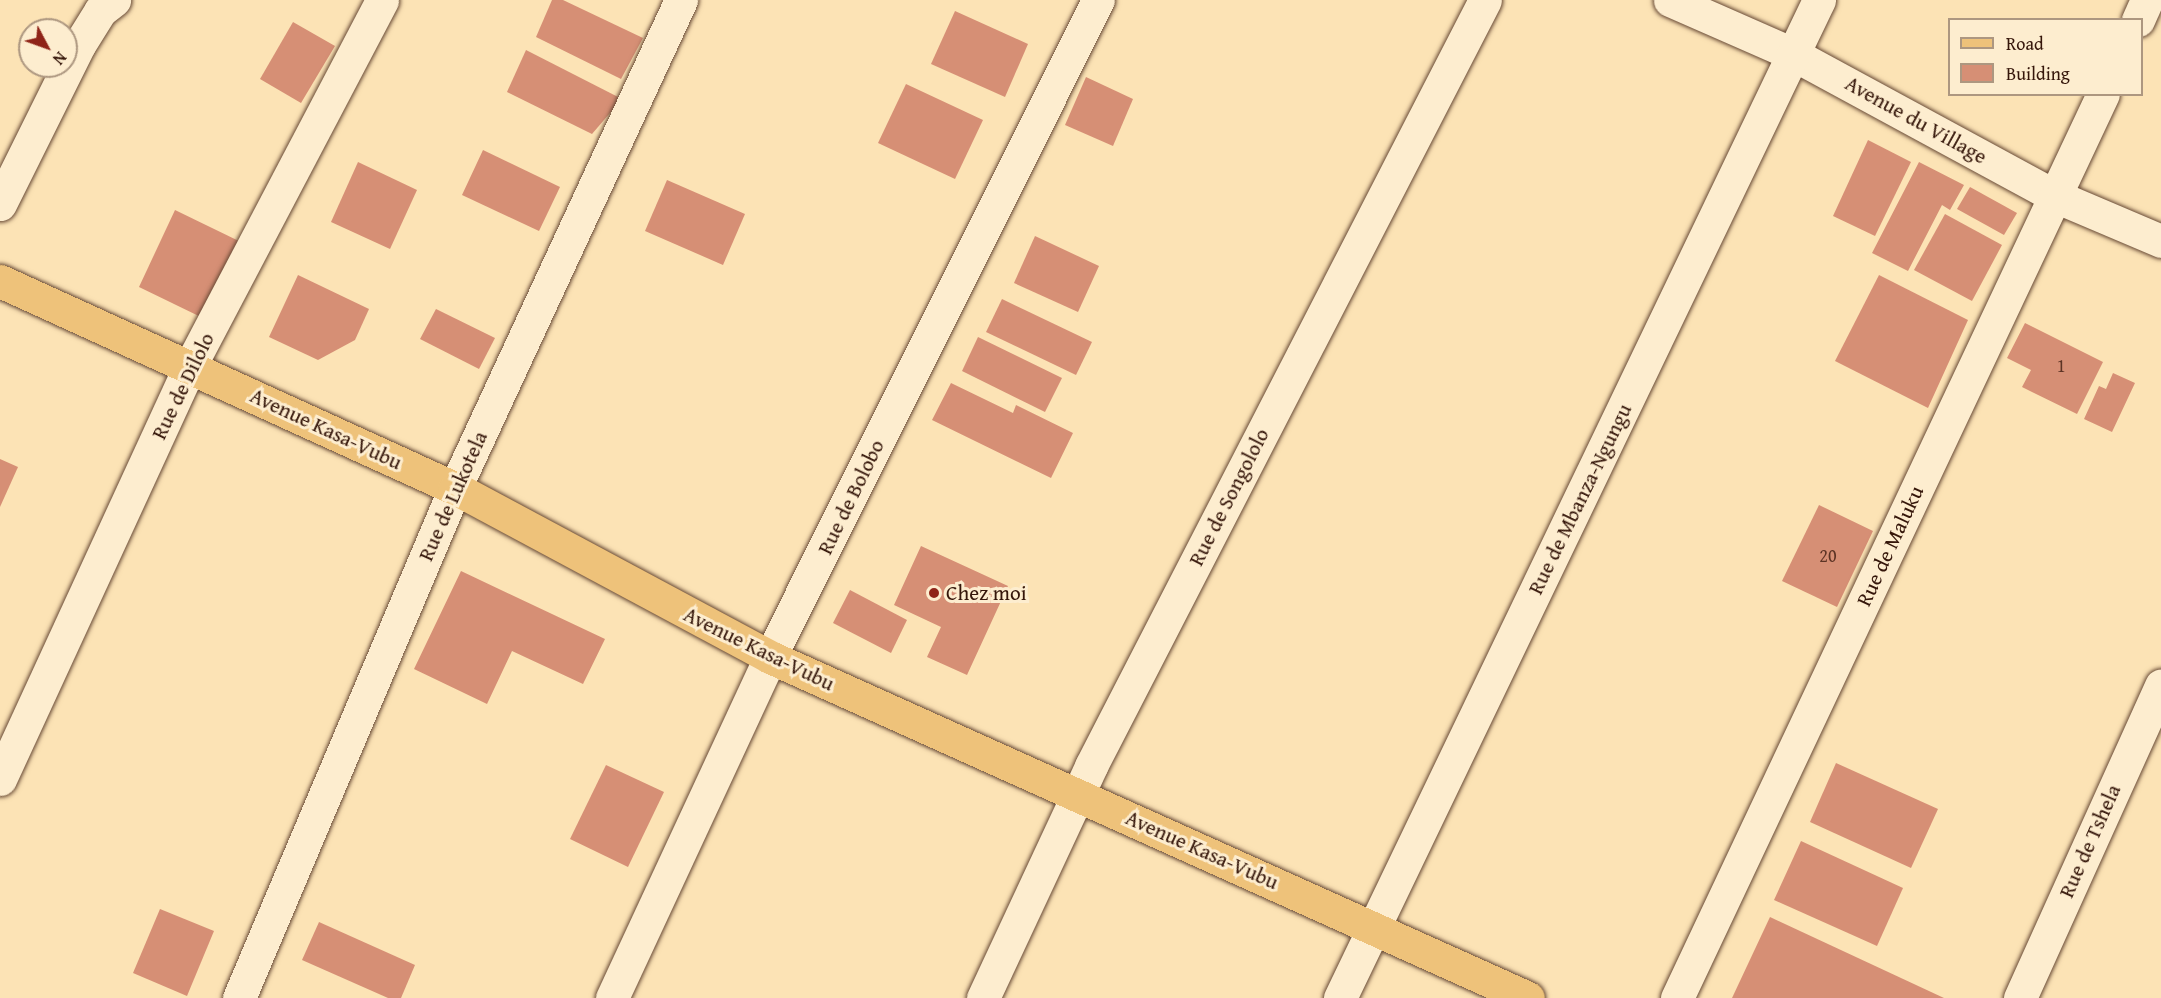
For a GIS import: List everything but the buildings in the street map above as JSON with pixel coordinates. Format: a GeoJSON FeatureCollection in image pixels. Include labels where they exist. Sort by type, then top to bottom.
{"type":"FeatureCollection","features":[{"type":"Feature","properties":{"kind":"main road","name":"Avenue Kasa-Vubu"},"geometry":{"type":"LineString","coordinates":[[0,281],[455,488],[770,657],[1374,926],[1528,998]]}},
{"type":"Feature","properties":{"kind":"street"},"geometry":{"type":"LineString","coordinates":[[0,204],[79,45],[100,11],[114,0]]}},
{"type":"Feature","properties":{"kind":"street","name":"Rue de Dilolo"},"geometry":{"type":"LineString","coordinates":[[0,779],[190,366],[382,0]]}},
{"type":"Feature","properties":{"kind":"street","name":"Rue de Lukotela"},"geometry":{"type":"LineString","coordinates":[[239,998],[455,488],[681,0]]}},
{"type":"Feature","properties":{"kind":"street","name":"Rue de Bolobo"},"geometry":{"type":"LineString","coordinates":[[612,998],[770,657],[1098,0]]}},
{"type":"Feature","properties":{"kind":"street","name":"Rue de Songololo"},"geometry":{"type":"LineString","coordinates":[[983,998],[1078,795],[1485,0]]}},
{"type":"Feature","properties":{"kind":"street","name":"Avenue du Village"},"geometry":{"type":"LineString","coordinates":[[1670,0],[1793,54],[2055,196],[2161,241]]}},
{"type":"Feature","properties":{"kind":"street","name":"Rue de Mbanza-Ngungu"},"geometry":{"type":"LineString","coordinates":[[1340,998],[1819,0]]}},
{"type":"Feature","properties":{"kind":"street"},"geometry":{"type":"LineString","coordinates":[[2139,18],[2147,0]]}},
{"type":"Feature","properties":{"kind":"street","name":"Rue de Maluku"},"geometry":{"type":"LineString","coordinates":[[1677,998],[2102,96]]}},
{"type":"Feature","properties":{"kind":"street","name":"Rue de Tshela"},"geometry":{"type":"LineString","coordinates":[[2019,998],[2161,685]]}},
{"type":"Feature","properties":{"kind":"place","name":"Chez moi"},"geometry":{"type":"Point","coordinates":[934,593]}}]}
